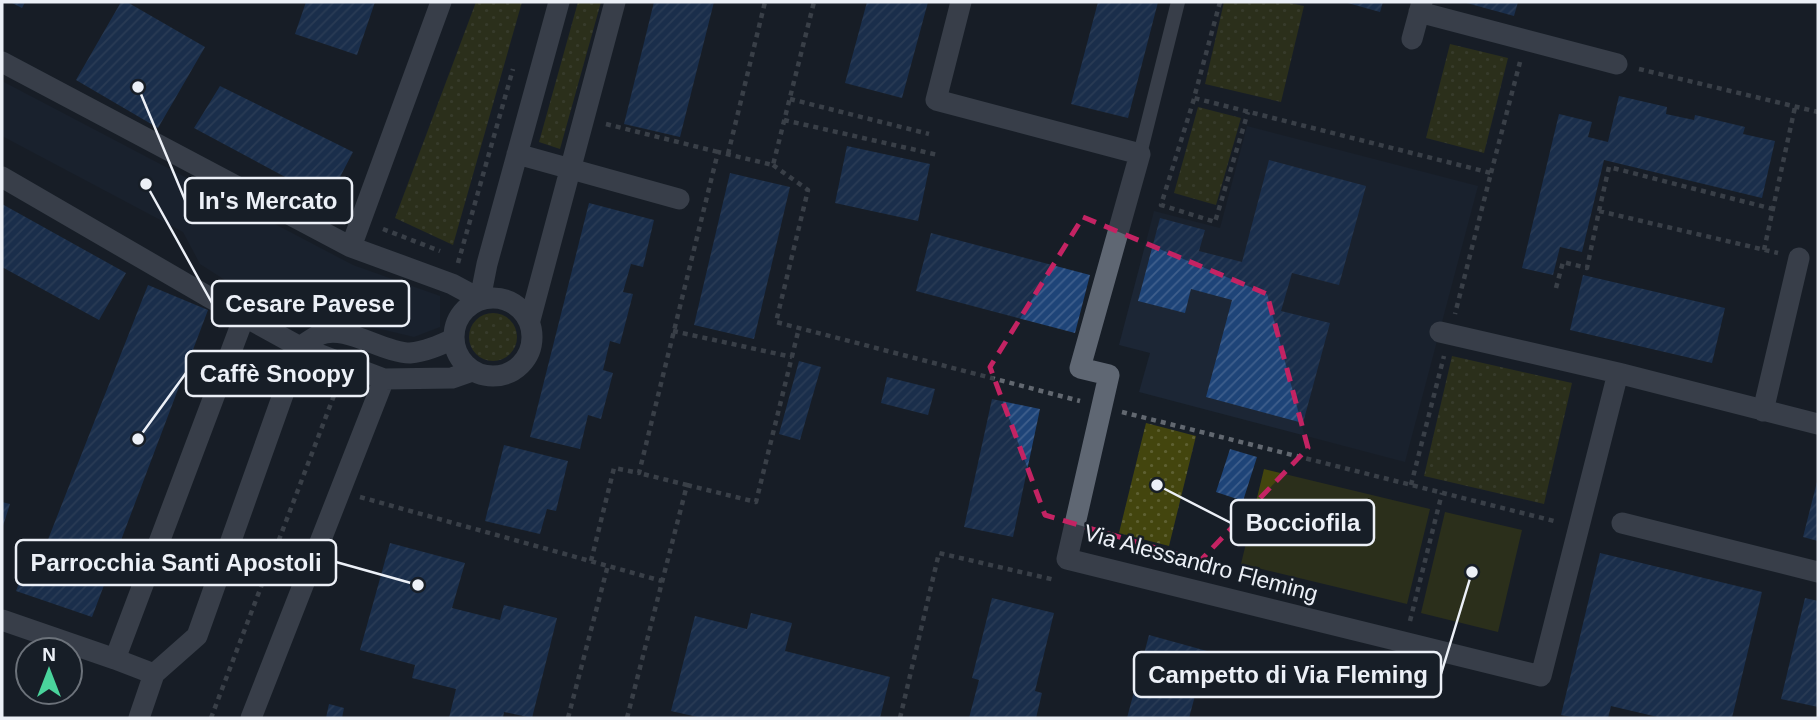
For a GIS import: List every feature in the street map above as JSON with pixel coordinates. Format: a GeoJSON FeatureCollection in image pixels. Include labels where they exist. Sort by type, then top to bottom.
{"type":"FeatureCollection","features":[{"type":"Feature","properties":{"kind":"street"},"geometry":{"type":"LineString","coordinates":[[351,247],[441,2]]}},
{"type":"Feature","properties":{"kind":"street"},"geometry":{"type":"LineString","coordinates":[[559,2],[487,264],[480,299],[463,311],[456,321],[453,339],[458,358],[472,371],[499,377],[518,369],[531,348],[533,334],[530,320],[615,2]]}},
{"type":"Feature","properties":{"kind":"street"},"geometry":{"type":"LineString","coordinates":[[961,2],[936,100],[1140,154]]}},
{"type":"Feature","properties":{"kind":"street"},"geometry":{"type":"LineString","coordinates":[[1412,38],[1421,7],[1526,41],[1618,64]]}},
{"type":"Feature","properties":{"kind":"street"},"geometry":{"type":"LineString","coordinates":[[2,62],[351,247],[452,284],[480,299],[503,298],[518,306],[530,320]]}},
{"type":"Feature","properties":{"kind":"street"},"geometry":{"type":"LineString","coordinates":[[517,154],[678,199]]}},
{"type":"Feature","properties":{"kind":"street","name":"Via Alessandro Fleming"},"geometry":{"type":"LineString","coordinates":[[1140,154],[1080,368],[1109,375],[1067,559],[1541,676],[1618,373]]}},
{"type":"Feature","properties":{"kind":"street"},"geometry":{"type":"LineString","coordinates":[[2,177],[300,347],[384,379],[452,378],[472,371]]}},
{"type":"Feature","properties":{"kind":"street"},"geometry":{"type":"LineString","coordinates":[[1763,411],[1799,258]]}},
{"type":"Feature","properties":{"kind":"street"},"geometry":{"type":"LineString","coordinates":[[115,659],[244,317]]}},
{"type":"Feature","properties":{"kind":"street"},"geometry":{"type":"LineString","coordinates":[[139,718],[154,674],[197,636],[300,347],[319,335],[334,331],[387,350],[411,353],[427,350],[453,339]]}},
{"type":"Feature","properties":{"kind":"street"},"geometry":{"type":"LineString","coordinates":[[1445,333],[1618,373],[1818,424]]}},
{"type":"Feature","properties":{"kind":"street"},"geometry":{"type":"LineString","coordinates":[[251,718],[384,379]]}},
{"type":"Feature","properties":{"kind":"street"},"geometry":{"type":"LineString","coordinates":[[1622,523],[1818,572]]}},
{"type":"Feature","properties":{"kind":"street"},"geometry":{"type":"LineString","coordinates":[[2,620],[154,674]]}},
{"type":"Feature","properties":{"kind":"lane"},"geometry":{"type":"LineString","coordinates":[[1140,154],[1178,2]]}},
{"type":"Feature","properties":{"kind":"path"},"geometry":{"type":"LineString","coordinates":[[728,154],[765,2]]}},
{"type":"Feature","properties":{"kind":"path"},"geometry":{"type":"LineString","coordinates":[[583,118],[773,165],[814,2]]}},
{"type":"Feature","properties":{"kind":"path"},"geometry":{"type":"LineString","coordinates":[[1220,2],[1161,205],[1215,222],[1248,112]]}},
{"type":"Feature","properties":{"kind":"path"},"geometry":{"type":"LineString","coordinates":[[1411,485],[1445,333],[1526,41]]}},
{"type":"Feature","properties":{"kind":"path"},"geometry":{"type":"LineString","coordinates":[[1618,64],[1818,112]]}},
{"type":"Feature","properties":{"kind":"path"},"geometry":{"type":"LineString","coordinates":[[452,284],[514,66]]}},
{"type":"Feature","properties":{"kind":"path"},"geometry":{"type":"LineString","coordinates":[[1194,98],[1491,173]]}},
{"type":"Feature","properties":{"kind":"path"},"geometry":{"type":"LineString","coordinates":[[790,99],[929,134]]}},
{"type":"Feature","properties":{"kind":"path"},"geometry":{"type":"LineString","coordinates":[[1763,250],[1795,107]]}},
{"type":"Feature","properties":{"kind":"path"},"geometry":{"type":"LineString","coordinates":[[784,120],[938,155]]}},
{"type":"Feature","properties":{"kind":"path"},"geometry":{"type":"LineString","coordinates":[[639,473],[718,152]]}},
{"type":"Feature","properties":{"kind":"path"},"geometry":{"type":"LineString","coordinates":[[1556,288],[1563,262],[1587,268],[1609,167],[1773,209]]}},
{"type":"Feature","properties":{"kind":"path"},"geometry":{"type":"LineString","coordinates":[[1599,211],[1799,258]]}},
{"type":"Feature","properties":{"kind":"path"},"geometry":{"type":"LineString","coordinates":[[375,226],[459,259]]}},
{"type":"Feature","properties":{"kind":"path"},"geometry":{"type":"LineString","coordinates":[[591,561],[614,468],[756,502],[799,328]]}},
{"type":"Feature","properties":{"kind":"path"},"geometry":{"type":"LineString","coordinates":[[673,331],[792,357]]}},
{"type":"Feature","properties":{"kind":"path"},"geometry":{"type":"LineString","coordinates":[[211,718],[345,364]]}},
{"type":"Feature","properties":{"kind":"path"},"geometry":{"type":"LineString","coordinates":[[627,718],[687,485]]}},
{"type":"Feature","properties":{"kind":"path"},"geometry":{"type":"LineString","coordinates":[[339,491],[663,580]]}},
{"type":"Feature","properties":{"kind":"path"},"geometry":{"type":"LineString","coordinates":[[1405,643],[1442,493]]}},
{"type":"Feature","properties":{"kind":"path"},"geometry":{"type":"LineString","coordinates":[[900,718],[939,553],[1060,581]]}},
{"type":"Feature","properties":{"kind":"path"},"geometry":{"type":"LineString","coordinates":[[568,718],[608,565]]}},
{"type":"Feature","properties":{"kind":"highlighted area"},"geometry":{"type":"Polygon","coordinates":[[[1083,217],[1267,294],[1308,448],[1200,561],[1045,515],[990,367],[1083,217]]]}},
{"type":"Feature","properties":{"kind":"shaded area"},"geometry":{"type":"Polygon","coordinates":[[[476,2],[522,2],[453,245],[395,218],[476,2]]]}},
{"type":"Feature","properties":{"kind":"shaded area"},"geometry":{"type":"Polygon","coordinates":[[[578,2],[601,2],[560,149],[539,142],[578,2]]]}},
{"type":"Feature","properties":{"kind":"shaded area"},"geometry":{"type":"Polygon","coordinates":[[[1224,2],[1285,2],[1304,6],[1281,102],[1205,84],[1224,2]]]}},
{"type":"Feature","properties":{"kind":"shaded area"},"geometry":{"type":"Polygon","coordinates":[[[1450,44],[1508,58],[1484,153],[1426,138],[1450,44]]]}},
{"type":"Feature","properties":{"kind":"shaded area"},"geometry":{"type":"Polygon","coordinates":[[[2,81],[353,265],[440,296],[440,327],[414,337],[318,314],[298,327],[200,264],[183,232],[2,136],[2,81]]]}},
{"type":"Feature","properties":{"kind":"shaded area"},"geometry":{"type":"Polygon","coordinates":[[[1198,107],[1241,118],[1216,205],[1174,193],[1198,107]]]}},
{"type":"Feature","properties":{"kind":"shaded area"},"geometry":{"type":"Polygon","coordinates":[[[1247,126],[1478,186],[1405,462],[1139,392],[1150,353],[1119,345],[1154,211],[1220,228],[1247,126]]]}},
{"type":"Feature","properties":{"kind":"shaded area"},"geometry":{"type":"Polygon","coordinates":[[[493,313],[502,314],[510,320],[516,328],[516,346],[510,354],[502,360],[493,361],[484,360],[476,354],[470,346],[469,337],[470,328],[476,320],[484,314],[493,313]]]}},
{"type":"Feature","properties":{"kind":"shaded area"},"geometry":{"type":"Polygon","coordinates":[[[1452,356],[1572,383],[1544,504],[1424,476],[1452,356]]]}},
{"type":"Feature","properties":{"kind":"shaded area"},"geometry":{"type":"Polygon","coordinates":[[[1146,423],[1196,436],[1169,546],[1119,533],[1146,423]]]}},
{"type":"Feature","properties":{"kind":"shaded area"},"geometry":{"type":"Polygon","coordinates":[[[1264,469],[1430,509],[1407,604],[1241,564],[1264,469]]]}},
{"type":"Feature","properties":{"kind":"shaded area"},"geometry":{"type":"Polygon","coordinates":[[[1445,512],[1522,530],[1498,632],[1421,613],[1445,512]]]}},
{"type":"Feature","properties":{"kind":"building"},"geometry":{"type":"Polygon","coordinates":[[[10,2],[25,2],[22,8],[10,2]]]}},
{"type":"Feature","properties":{"kind":"building"},"geometry":{"type":"Polygon","coordinates":[[[121,2],[127,2],[205,47],[158,128],[76,80],[121,2]]]}},
{"type":"Feature","properties":{"kind":"building"},"geometry":{"type":"Polygon","coordinates":[[[306,2],[375,2],[357,55],[295,34],[306,2]]]}},
{"type":"Feature","properties":{"kind":"building"},"geometry":{"type":"Polygon","coordinates":[[[654,2],[714,2],[680,137],[624,124],[654,2]]]}},
{"type":"Feature","properties":{"kind":"building"},"geometry":{"type":"Polygon","coordinates":[[[867,2],[928,2],[902,98],[845,83],[867,2]]]}},
{"type":"Feature","properties":{"kind":"building"},"geometry":{"type":"Polygon","coordinates":[[[1098,2],[1158,2],[1128,118],[1071,104],[1098,2]]]}},
{"type":"Feature","properties":{"kind":"building"},"geometry":{"type":"Polygon","coordinates":[[[1344,2],[1383,2],[1380,12],[1344,2]]]}},
{"type":"Feature","properties":{"kind":"building"},"geometry":{"type":"Polygon","coordinates":[[[1463,2],[1518,2],[1514,16],[1463,2]]]}},
{"type":"Feature","properties":{"kind":"building"},"geometry":{"type":"Polygon","coordinates":[[[220,86],[353,152],[328,200],[194,128],[220,86]]]}},
{"type":"Feature","properties":{"kind":"building"},"geometry":{"type":"Polygon","coordinates":[[[1619,96],[1667,107],[1666,114],[1694,120],[1695,115],[1745,127],[1743,134],[1775,141],[1762,198],[1604,160],[1582,252],[1560,247],[1553,275],[1522,268],[1559,114],[1592,122],[1588,137],[1608,142],[1619,96]]]}},
{"type":"Feature","properties":{"kind":"building"},"geometry":{"type":"Polygon","coordinates":[[[847,146],[930,164],[918,221],[835,203],[847,146]]]}},
{"type":"Feature","properties":{"kind":"building"},"geometry":{"type":"Polygon","coordinates":[[[1269,160],[1366,186],[1339,285],[1292,273],[1281,311],[1330,323],[1303,423],[1206,397],[1232,300],[1191,289],[1185,313],[1138,301],[1160,218],[1205,230],[1199,251],[1242,262],[1269,160]]]}},
{"type":"Feature","properties":{"kind":"building"},"geometry":{"type":"Polygon","coordinates":[[[730,173],[790,187],[754,339],[694,325],[730,173]]]}},
{"type":"Feature","properties":{"kind":"building"},"geometry":{"type":"Polygon","coordinates":[[[589,203],[654,220],[643,267],[631,264],[623,292],[633,294],[620,344],[610,341],[603,370],[613,373],[601,419],[588,415],[580,449],[530,437],[589,203]]]}},
{"type":"Feature","properties":{"kind":"building"},"geometry":{"type":"Polygon","coordinates":[[[2,204],[126,273],[99,320],[2,267],[2,204]]]}},
{"type":"Feature","properties":{"kind":"building"},"geometry":{"type":"Polygon","coordinates":[[[931,233],[1090,275],[1075,333],[916,291],[931,233]]]}},
{"type":"Feature","properties":{"kind":"building"},"geometry":{"type":"Polygon","coordinates":[[[1583,275],[1725,308],[1712,363],[1570,330],[1583,275]]]}},
{"type":"Feature","properties":{"kind":"building"},"geometry":{"type":"Polygon","coordinates":[[[148,285],[208,310],[92,617],[16,591],[27,562],[38,565],[148,285]]]}},
{"type":"Feature","properties":{"kind":"building"},"geometry":{"type":"Polygon","coordinates":[[[799,361],[821,367],[800,440],[779,434],[799,361]]]}},
{"type":"Feature","properties":{"kind":"building"},"geometry":{"type":"Polygon","coordinates":[[[887,377],[935,389],[928,415],[881,403],[887,377]]]}},
{"type":"Feature","properties":{"kind":"building"},"geometry":{"type":"Polygon","coordinates":[[[992,399],[1040,409],[1013,537],[964,527],[992,399]]]}},
{"type":"Feature","properties":{"kind":"building"},"geometry":{"type":"Polygon","coordinates":[[[504,445],[568,461],[556,511],[547,509],[540,534],[485,521],[504,445]]]}},
{"type":"Feature","properties":{"kind":"building"},"geometry":{"type":"Polygon","coordinates":[[[1230,449],[1257,457],[1243,501],[1216,492],[1230,449]]]}},
{"type":"Feature","properties":{"kind":"building"},"geometry":{"type":"Polygon","coordinates":[[[1818,482],[1818,541],[1803,537],[1818,482]]]}},
{"type":"Feature","properties":{"kind":"building"},"geometry":{"type":"Polygon","coordinates":[[[2,502],[10,504],[2,529],[2,502]]]}},
{"type":"Feature","properties":{"kind":"building"},"geometry":{"type":"Polygon","coordinates":[[[390,543],[465,563],[452,608],[500,620],[504,605],[557,618],[532,718],[504,712],[503,718],[449,718],[456,689],[412,678],[415,665],[360,650],[390,543]]]}},
{"type":"Feature","properties":{"kind":"building"},"geometry":{"type":"Polygon","coordinates":[[[1600,553],[1762,592],[1732,718],[1662,718],[1611,706],[1608,718],[1561,715],[1600,553]]]}},
{"type":"Feature","properties":{"kind":"building"},"geometry":{"type":"Polygon","coordinates":[[[992,598],[1054,613],[1035,691],[1042,693],[1036,718],[969,718],[979,680],[972,678],[992,598]]]}},
{"type":"Feature","properties":{"kind":"building"},"geometry":{"type":"Polygon","coordinates":[[[1805,598],[1818,601],[1818,707],[1781,699],[1805,598]]]}},
{"type":"Feature","properties":{"kind":"building"},"geometry":{"type":"Polygon","coordinates":[[[751,613],[792,623],[785,651],[890,677],[880,718],[702,718],[671,711],[695,616],[747,629],[751,613]]]}},
{"type":"Feature","properties":{"kind":"building"},"geometry":{"type":"Polygon","coordinates":[[[1149,635],[1207,651],[1189,718],[1127,718],[1149,635]]]}},
{"type":"Feature","properties":{"kind":"building"},"geometry":{"type":"Polygon","coordinates":[[[329,704],[344,708],[342,718],[326,718],[329,704]]]}},
{"type":"Feature","properties":{"kind":"place","name":"In's Mercato"},"geometry":{"type":"Point","coordinates":[138,87]}},
{"type":"Feature","properties":{"kind":"place","name":"Cesare Pavese"},"geometry":{"type":"Point","coordinates":[146,184]}},
{"type":"Feature","properties":{"kind":"place","name":"Caffè Snoopy"},"geometry":{"type":"Point","coordinates":[138,439]}},
{"type":"Feature","properties":{"kind":"place","name":"Bocciofila"},"geometry":{"type":"Point","coordinates":[1157,485]}},
{"type":"Feature","properties":{"kind":"place","name":"Campetto di Via Fleming"},"geometry":{"type":"Point","coordinates":[1472,572]}},
{"type":"Feature","properties":{"kind":"place","name":"Parrocchia Santi Apostoli"},"geometry":{"type":"Point","coordinates":[418,585]}}]}
